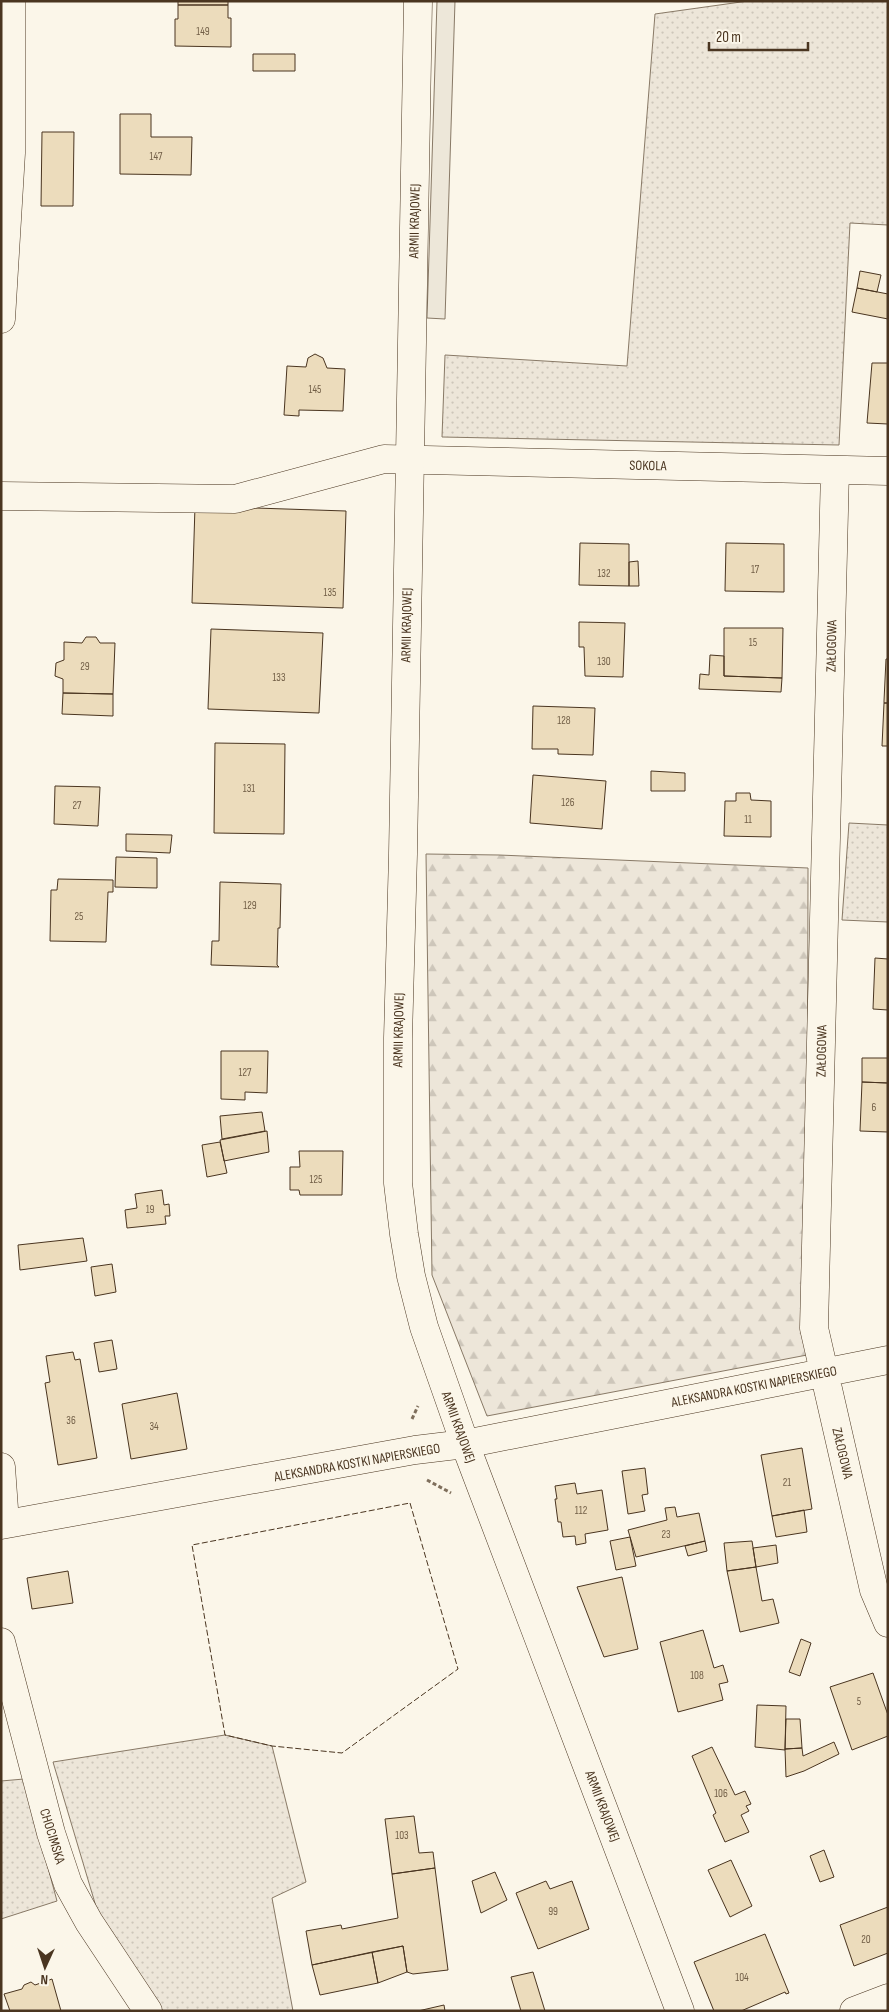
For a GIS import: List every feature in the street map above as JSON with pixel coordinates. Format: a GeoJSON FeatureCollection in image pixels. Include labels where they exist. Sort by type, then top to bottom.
{"type":"FeatureCollection","features":[{"type":"Feature","properties":{"kind":"street"},"geometry":{"type":"LineString","coordinates":[[1,320],[11,153],[11,1]]}},
{"type":"Feature","properties":{"kind":"street","name":"ARMII KRAJOWEJ"},"geometry":{"type":"LineString","coordinates":[[418,1],[404,854],[398,1038],[398,1183],[404,1234],[424,1327],[465,1444],[680,2011]]}},
{"type":"Feature","properties":{"kind":"street","name":"SOKOLA"},"geometry":{"type":"LineString","coordinates":[[1,496],[235,499],[384,458],[888,470]]}},
{"type":"Feature","properties":{"kind":"street","name":"ZAŁOGOWA"},"geometry":{"type":"LineString","coordinates":[[836,470],[814,1328],[874,1590],[888,1623]]}},
{"type":"Feature","properties":{"kind":"street","name":"ALEKSANDRA KOSTKI NAPIERSKIEGO"},"geometry":{"type":"LineString","coordinates":[[3,1524],[396,1454],[465,1444],[888,1360]]}},
{"type":"Feature","properties":{"kind":"street"},"geometry":{"type":"LineString","coordinates":[[1,1467],[3,1524]]}},
{"type":"Feature","properties":{"kind":"street","name":"CHOCIMSKA"},"geometry":{"type":"LineString","coordinates":[[1,1642],[51,1833],[68,1884],[89,1922],[148,2011]]}},
{"type":"Feature","properties":{"kind":"street"},"geometry":{"type":"LineString","coordinates":[[854,2011],[888,1998]]}},
{"type":"Feature","properties":{"kind":"green space"},"geometry":{"type":"Polygon","coordinates":[[[748,1],[888,1],[888,225],[850,223],[839,445],[442,437],[445,355],[627,366],[655,14],[748,1]]]}},
{"type":"Feature","properties":{"kind":"green space"},"geometry":{"type":"Polygon","coordinates":[[[849,823],[888,825],[888,922],[842,920],[849,823]]]}},
{"type":"Feature","properties":{"kind":"green space"},"geometry":{"type":"Polygon","coordinates":[[[426,854],[499,855],[808,868],[807,1355],[487,1416],[432,1275],[426,854]]]}},
{"type":"Feature","properties":{"kind":"green space"},"geometry":{"type":"Polygon","coordinates":[[[225,1735],[272,1746],[306,1882],[272,1898],[293,2011],[163,2011],[100,1920],[53,1762],[225,1735]]]}},
{"type":"Feature","properties":{"kind":"green space"},"geometry":{"type":"Polygon","coordinates":[[[24,1779],[57,1901],[1,1919],[1,1781],[24,1779]]]}},
{"type":"Feature","properties":{"kind":"shaded area"},"geometry":{"type":"Polygon","coordinates":[[[437,1],[455,1],[445,319],[427,318],[437,1]]]}},
{"type":"Feature","properties":{"kind":"building"},"geometry":{"type":"Polygon","coordinates":[[[178,1],[228,1],[228,5],[178,5],[178,1]]]}},
{"type":"Feature","properties":{"kind":"building"},"geometry":{"type":"Polygon","coordinates":[[[178,5],[228,5],[228,18],[231,18],[231,47],[175,46],[175,19],[178,19],[178,5]]]}},
{"type":"Feature","properties":{"kind":"building"},"geometry":{"type":"Polygon","coordinates":[[[253,54],[295,54],[295,71],[253,71],[253,54]]]}},
{"type":"Feature","properties":{"kind":"building"},"geometry":{"type":"Polygon","coordinates":[[[120,114],[151,114],[151,137],[192,137],[191,175],[120,174],[120,114]]]}},
{"type":"Feature","properties":{"kind":"building"},"geometry":{"type":"Polygon","coordinates":[[[42,132],[74,132],[73,206],[41,206],[42,132]]]}},
{"type":"Feature","properties":{"kind":"building"},"geometry":{"type":"Polygon","coordinates":[[[860,271],[881,275],[877,292],[857,288],[860,271]]]}},
{"type":"Feature","properties":{"kind":"building"},"geometry":{"type":"Polygon","coordinates":[[[857,288],[888,294],[888,319],[852,312],[857,288]]]}},
{"type":"Feature","properties":{"kind":"building"},"geometry":{"type":"Polygon","coordinates":[[[315,354],[323,358],[327,368],[345,369],[343,411],[299,410],[299,416],[284,415],[287,366],[306,367],[308,358],[315,354]]]}},
{"type":"Feature","properties":{"kind":"building"},"geometry":{"type":"Polygon","coordinates":[[[872,363],[888,363],[888,424],[867,423],[872,363]]]}},
{"type":"Feature","properties":{"kind":"building"},"geometry":{"type":"Polygon","coordinates":[[[195,506],[346,511],[343,608],[192,603],[195,506]]]}},
{"type":"Feature","properties":{"kind":"building"},"geometry":{"type":"Polygon","coordinates":[[[580,543],[629,544],[629,586],[579,585],[580,543]]]}},
{"type":"Feature","properties":{"kind":"building"},"geometry":{"type":"Polygon","coordinates":[[[726,543],[784,544],[784,592],[725,591],[726,543]]]}},
{"type":"Feature","properties":{"kind":"building"},"geometry":{"type":"Polygon","coordinates":[[[638,561],[639,586],[629,586],[629,562],[638,561]]]}},
{"type":"Feature","properties":{"kind":"building"},"geometry":{"type":"Polygon","coordinates":[[[579,622],[625,623],[623,677],[585,676],[584,647],[579,647],[579,622]]]}},
{"type":"Feature","properties":{"kind":"building"},"geometry":{"type":"Polygon","coordinates":[[[724,628],[783,628],[782,678],[724,676],[724,628]]]}},
{"type":"Feature","properties":{"kind":"building"},"geometry":{"type":"Polygon","coordinates":[[[211,629],[323,633],[319,713],[208,709],[211,629]]]}},
{"type":"Feature","properties":{"kind":"building"},"geometry":{"type":"Polygon","coordinates":[[[86,637],[96,637],[100,643],[115,643],[113,694],[63,693],[63,679],[55,676],[56,663],[64,660],[64,642],[82,643],[86,637]]]}},
{"type":"Feature","properties":{"kind":"building"},"geometry":{"type":"Polygon","coordinates":[[[710,655],[724,656],[724,676],[782,678],[781,692],[699,689],[700,674],[709,675],[710,655]]]}},
{"type":"Feature","properties":{"kind":"building"},"geometry":{"type":"Polygon","coordinates":[[[886,659],[888,659],[888,703],[884,703],[884,701],[886,659]]]}},
{"type":"Feature","properties":{"kind":"building"},"geometry":{"type":"Polygon","coordinates":[[[63,693],[113,694],[113,716],[62,714],[63,693]]]}},
{"type":"Feature","properties":{"kind":"building"},"geometry":{"type":"Polygon","coordinates":[[[884,703],[888,703],[888,746],[882,746],[884,703]]]}},
{"type":"Feature","properties":{"kind":"building"},"geometry":{"type":"Polygon","coordinates":[[[533,706],[595,708],[593,755],[558,754],[558,749],[532,749],[533,706]]]}},
{"type":"Feature","properties":{"kind":"building"},"geometry":{"type":"Polygon","coordinates":[[[215,743],[285,744],[284,834],[214,833],[215,743]]]}},
{"type":"Feature","properties":{"kind":"building"},"geometry":{"type":"Polygon","coordinates":[[[651,771],[685,773],[685,791],[651,791],[651,771]]]}},
{"type":"Feature","properties":{"kind":"building"},"geometry":{"type":"Polygon","coordinates":[[[533,775],[606,781],[602,829],[530,823],[533,775]]]}},
{"type":"Feature","properties":{"kind":"building"},"geometry":{"type":"Polygon","coordinates":[[[55,786],[100,787],[98,826],[54,824],[55,786]]]}},
{"type":"Feature","properties":{"kind":"building"},"geometry":{"type":"Polygon","coordinates":[[[736,793],[750,793],[751,800],[771,801],[771,837],[724,836],[725,801],[736,801],[736,793]]]}},
{"type":"Feature","properties":{"kind":"building"},"geometry":{"type":"Polygon","coordinates":[[[126,834],[172,835],[170,853],[126,851],[126,834]]]}},
{"type":"Feature","properties":{"kind":"building"},"geometry":{"type":"Polygon","coordinates":[[[116,857],[157,858],[157,888],[115,887],[116,857]]]}},
{"type":"Feature","properties":{"kind":"building"},"geometry":{"type":"Polygon","coordinates":[[[58,879],[113,880],[113,892],[108,892],[106,942],[50,941],[51,890],[57,890],[58,879]]]}},
{"type":"Feature","properties":{"kind":"building"},"geometry":{"type":"Polygon","coordinates":[[[220,882],[281,884],[277,965],[279,967],[211,965],[212,941],[219,941],[220,882]]]}},
{"type":"Feature","properties":{"kind":"building"},"geometry":{"type":"Polygon","coordinates":[[[875,958],[888,959],[888,1010],[873,1009],[875,958]]]}},
{"type":"Feature","properties":{"kind":"building"},"geometry":{"type":"Polygon","coordinates":[[[221,1051],[268,1051],[267,1093],[245,1092],[245,1100],[221,1099],[221,1051]]]}},
{"type":"Feature","properties":{"kind":"building"},"geometry":{"type":"Polygon","coordinates":[[[862,1058],[888,1058],[888,1083],[862,1082],[862,1058]]]}},
{"type":"Feature","properties":{"kind":"building"},"geometry":{"type":"Polygon","coordinates":[[[862,1082],[888,1083],[888,1132],[860,1131],[862,1082]]]}},
{"type":"Feature","properties":{"kind":"building"},"geometry":{"type":"Polygon","coordinates":[[[262,1112],[265,1131],[222,1139],[220,1116],[262,1112]]]}},
{"type":"Feature","properties":{"kind":"building"},"geometry":{"type":"Polygon","coordinates":[[[267,1131],[269,1152],[224,1161],[220,1140],[267,1131]]]}},
{"type":"Feature","properties":{"kind":"building"},"geometry":{"type":"Polygon","coordinates":[[[220,1142],[227,1173],[207,1177],[202,1145],[220,1142]]]}},
{"type":"Feature","properties":{"kind":"building"},"geometry":{"type":"Polygon","coordinates":[[[299,1151],[343,1151],[342,1195],[300,1195],[299,1190],[290,1190],[290,1167],[300,1167],[299,1151]]]}},
{"type":"Feature","properties":{"kind":"building"},"geometry":{"type":"Polygon","coordinates":[[[162,1190],[164,1205],[169,1204],[170,1216],[165,1216],[166,1224],[127,1228],[125,1210],[137,1208],[135,1194],[162,1190]]]}},
{"type":"Feature","properties":{"kind":"building"},"geometry":{"type":"Polygon","coordinates":[[[83,1238],[87,1261],[20,1270],[18,1245],[83,1238]]]}},
{"type":"Feature","properties":{"kind":"building"},"geometry":{"type":"Polygon","coordinates":[[[112,1264],[116,1292],[95,1296],[91,1267],[112,1264]]]}},
{"type":"Feature","properties":{"kind":"building"},"geometry":{"type":"Polygon","coordinates":[[[112,1340],[117,1369],[99,1372],[94,1343],[112,1340]]]}},
{"type":"Feature","properties":{"kind":"building"},"geometry":{"type":"Polygon","coordinates":[[[73,1352],[75,1360],[80,1359],[97,1458],[58,1465],[45,1383],[50,1382],[46,1356],[73,1352]]]}},
{"type":"Feature","properties":{"kind":"building"},"geometry":{"type":"Polygon","coordinates":[[[177,1393],[187,1449],[131,1459],[122,1404],[177,1393]]]}},
{"type":"Feature","properties":{"kind":"building"},"geometry":{"type":"Polygon","coordinates":[[[802,1448],[812,1509],[772,1516],[761,1455],[802,1448]]]}},
{"type":"Feature","properties":{"kind":"building"},"geometry":{"type":"Polygon","coordinates":[[[645,1468],[648,1494],[642,1495],[645,1511],[628,1514],[622,1471],[645,1468]]]}},
{"type":"Feature","properties":{"kind":"building"},"geometry":{"type":"Polygon","coordinates":[[[575,1483],[577,1494],[602,1490],[608,1530],[585,1534],[586,1543],[576,1545],[575,1536],[563,1537],[561,1522],[558,1522],[555,1499],[557,1499],[555,1486],[575,1483]]]}},
{"type":"Feature","properties":{"kind":"building"},"geometry":{"type":"Polygon","coordinates":[[[675,1507],[677,1517],[699,1513],[705,1541],[636,1557],[628,1530],[667,1520],[665,1508],[675,1507]]]}},
{"type":"Feature","properties":{"kind":"building"},"geometry":{"type":"Polygon","coordinates":[[[804,1510],[807,1532],[776,1537],[772,1516],[804,1510]]]}},
{"type":"Feature","properties":{"kind":"building"},"geometry":{"type":"Polygon","coordinates":[[[630,1537],[636,1566],[616,1570],[610,1541],[630,1537]]]}},
{"type":"Feature","properties":{"kind":"building"},"geometry":{"type":"Polygon","coordinates":[[[705,1541],[707,1551],[688,1556],[685,1546],[705,1541]]]}},
{"type":"Feature","properties":{"kind":"building"},"geometry":{"type":"Polygon","coordinates":[[[752,1541],[756,1567],[727,1571],[724,1543],[752,1541]]]}},
{"type":"Feature","properties":{"kind":"building"},"geometry":{"type":"Polygon","coordinates":[[[776,1545],[778,1563],[756,1567],[753,1548],[776,1545]]]}},
{"type":"Feature","properties":{"kind":"building"},"geometry":{"type":"Polygon","coordinates":[[[756,1567],[762,1601],[773,1599],[779,1623],[740,1632],[727,1571],[756,1567]]]}},
{"type":"Feature","properties":{"kind":"building"},"geometry":{"type":"Polygon","coordinates":[[[68,1571],[73,1603],[32,1609],[27,1578],[68,1571]]]}},
{"type":"Feature","properties":{"kind":"building"},"geometry":{"type":"Polygon","coordinates":[[[622,1577],[638,1649],[604,1657],[577,1587],[622,1577]]]}},
{"type":"Feature","properties":{"kind":"building"},"geometry":{"type":"Polygon","coordinates":[[[703,1630],[714,1668],[723,1665],[728,1682],[719,1684],[723,1700],[678,1712],[660,1642],[703,1630]]]}},
{"type":"Feature","properties":{"kind":"building"},"geometry":{"type":"Polygon","coordinates":[[[801,1639],[811,1643],[800,1676],[789,1672],[801,1639]]]}},
{"type":"Feature","properties":{"kind":"building"},"geometry":{"type":"Polygon","coordinates":[[[873,1673],[888,1715],[888,1736],[852,1750],[830,1687],[873,1673]]]}},
{"type":"Feature","properties":{"kind":"building"},"geometry":{"type":"Polygon","coordinates":[[[757,1705],[786,1706],[785,1750],[755,1747],[757,1705]]]}},
{"type":"Feature","properties":{"kind":"building"},"geometry":{"type":"Polygon","coordinates":[[[786,1719],[800,1719],[802,1748],[785,1749],[786,1719]]]}},
{"type":"Feature","properties":{"kind":"building"},"geometry":{"type":"Polygon","coordinates":[[[834,1742],[839,1754],[804,1771],[786,1777],[785,1749],[802,1748],[803,1756],[834,1742]]]}},
{"type":"Feature","properties":{"kind":"building"},"geometry":{"type":"Polygon","coordinates":[[[712,1747],[735,1795],[745,1791],[751,1804],[746,1806],[749,1811],[741,1815],[749,1832],[725,1842],[713,1815],[716,1813],[692,1756],[712,1747]]]}},
{"type":"Feature","properties":{"kind":"building"},"geometry":{"type":"Polygon","coordinates":[[[414,1816],[419,1853],[433,1852],[435,1868],[392,1874],[385,1819],[414,1816]]]}},
{"type":"Feature","properties":{"kind":"building"},"geometry":{"type":"Polygon","coordinates":[[[824,1850],[834,1877],[820,1882],[810,1856],[824,1850]]]}},
{"type":"Feature","properties":{"kind":"building"},"geometry":{"type":"Polygon","coordinates":[[[731,1860],[752,1906],[730,1917],[708,1870],[731,1860]]]}},
{"type":"Feature","properties":{"kind":"building"},"geometry":{"type":"Polygon","coordinates":[[[435,1868],[448,1970],[413,1974],[407,1972],[403,1946],[312,1965],[306,1931],[341,1925],[342,1929],[398,1918],[392,1874],[435,1868]]]}},
{"type":"Feature","properties":{"kind":"building"},"geometry":{"type":"Polygon","coordinates":[[[495,1872],[507,1900],[481,1913],[472,1881],[495,1872]]]}},
{"type":"Feature","properties":{"kind":"building"},"geometry":{"type":"Polygon","coordinates":[[[546,1881],[550,1889],[572,1881],[589,1929],[538,1949],[516,1893],[546,1881]]]}},
{"type":"Feature","properties":{"kind":"building"},"geometry":{"type":"Polygon","coordinates":[[[888,1907],[888,1953],[854,1966],[840,1925],[888,1907]]]}},
{"type":"Feature","properties":{"kind":"building"},"geometry":{"type":"Polygon","coordinates":[[[765,1934],[789,1993],[786,1994],[785,1992],[741,2011],[714,2011],[694,1962],[765,1934]]]}},
{"type":"Feature","properties":{"kind":"building"},"geometry":{"type":"Polygon","coordinates":[[[403,1946],[407,1972],[378,1983],[372,1952],[403,1946]]]}},
{"type":"Feature","properties":{"kind":"building"},"geometry":{"type":"Polygon","coordinates":[[[372,1952],[378,1983],[320,1995],[312,1965],[372,1952]]]}},
{"type":"Feature","properties":{"kind":"building"},"geometry":{"type":"Polygon","coordinates":[[[533,1972],[545,2011],[521,2011],[511,1977],[533,1972]]]}},
{"type":"Feature","properties":{"kind":"building"},"geometry":{"type":"Polygon","coordinates":[[[52,1979],[61,2011],[10,2011],[4,1994],[22,1989],[24,1985],[31,1982],[35,1985],[52,1979]]]}},
{"type":"Feature","properties":{"kind":"building"},"geometry":{"type":"Polygon","coordinates":[[[444,2005],[445,2011],[418,2011],[444,2005]]]}},
{"type":"Feature","properties":{"kind":"fence"},"geometry":{"type":"LineString","coordinates":[[410,1503],[458,1669],[342,1753],[272,1746],[225,1735],[192,1545],[410,1503]]}}]}
